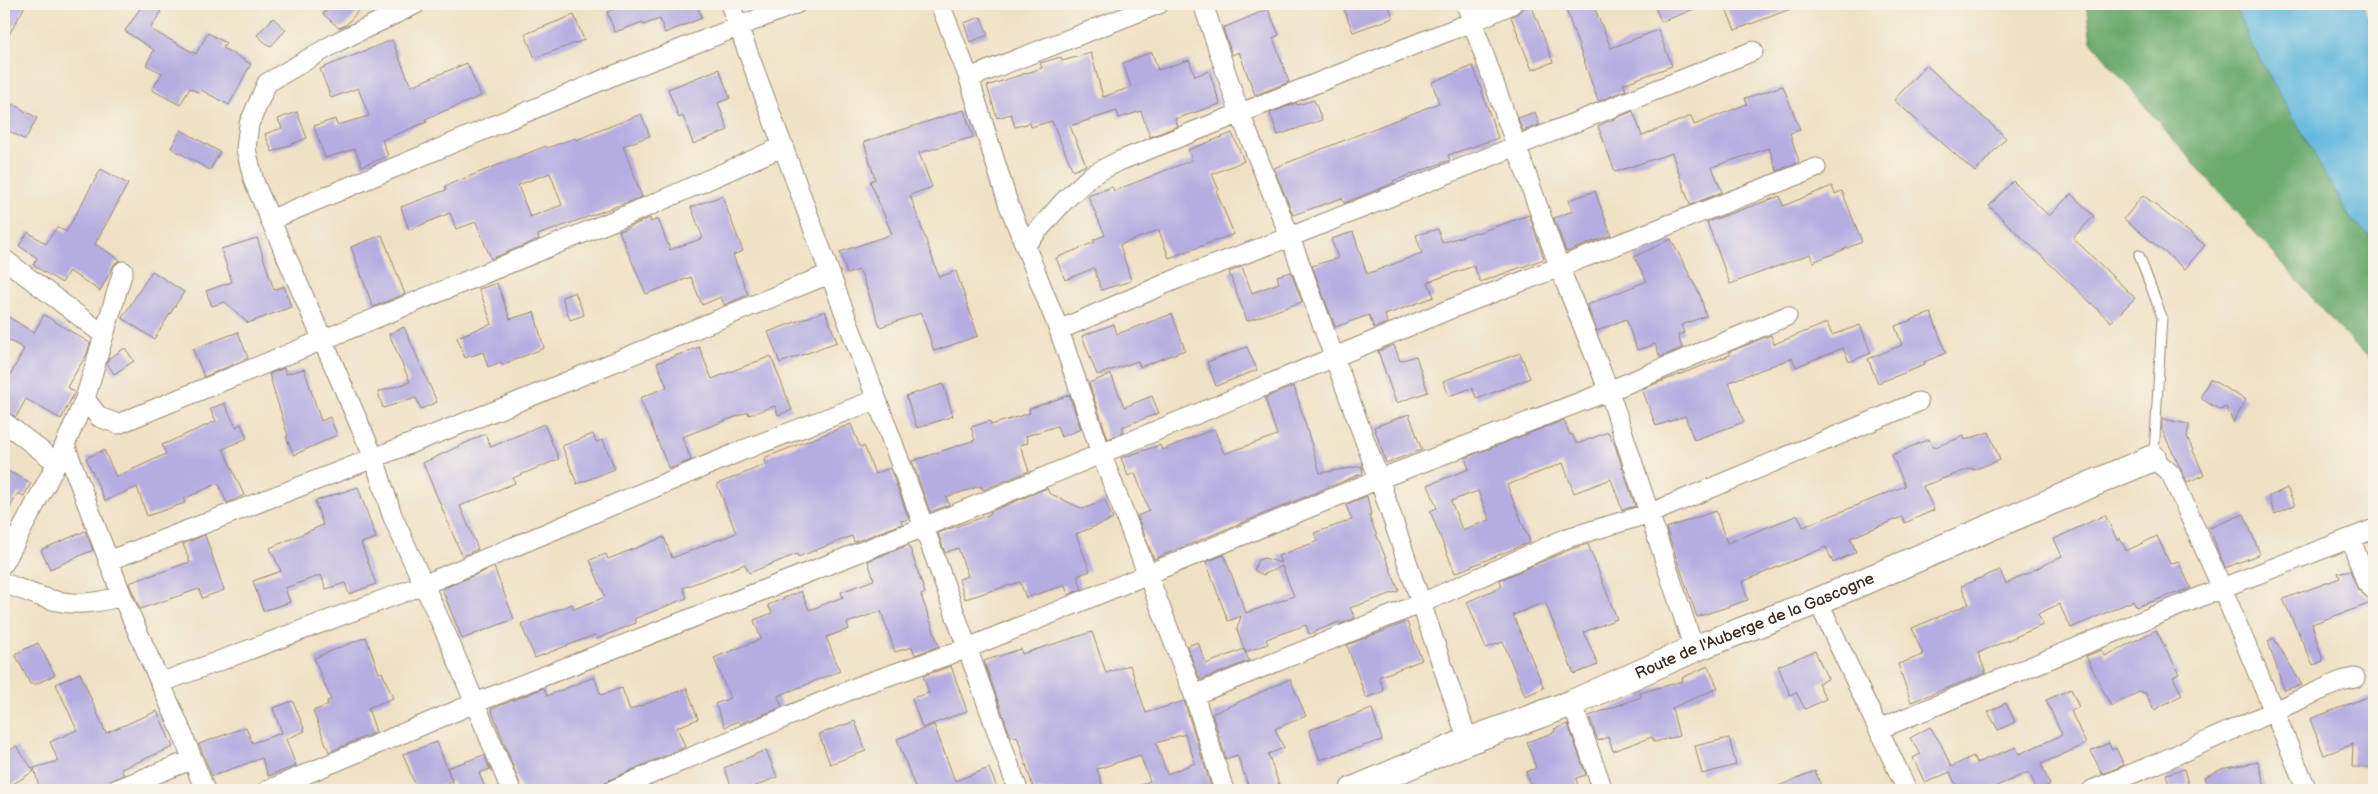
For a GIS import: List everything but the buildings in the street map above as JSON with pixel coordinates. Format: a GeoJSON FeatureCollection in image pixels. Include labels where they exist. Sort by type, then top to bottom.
{"type":"FeatureCollection","features":[{"type":"Feature","properties":{"kind":"street"},"geometry":{"type":"LineString","coordinates":[[416,4],[339,41],[267,83],[249,124],[246,148],[254,182],[374,458],[392,515],[475,702],[511,790]]}},
{"type":"Feature","properties":{"kind":"street"},"geometry":{"type":"LineString","coordinates":[[730,4],[736,26],[784,146],[875,400],[924,527],[1018,790]]}},
{"type":"Feature","properties":{"kind":"street"},"geometry":{"type":"LineString","coordinates":[[270,220],[736,26],[796,4]]}},
{"type":"Feature","properties":{"kind":"street"},"geometry":{"type":"LineString","coordinates":[[940,4],[969,78],[1008,203],[1059,330],[1101,453],[1194,695],[1224,790]]}},
{"type":"Feature","properties":{"kind":"street"},"geometry":{"type":"LineString","coordinates":[[969,78],[1159,4]]}},
{"type":"Feature","properties":{"kind":"street"},"geometry":{"type":"LineString","coordinates":[[1203,4],[1240,114],[1290,237],[1379,479],[1468,741]]}},
{"type":"Feature","properties":{"kind":"street"},"geometry":{"type":"LineString","coordinates":[[1466,4],[1514,146],[1609,391],[1651,513],[1694,649]]}},
{"type":"Feature","properties":{"kind":"street"},"geometry":{"type":"LineString","coordinates":[[1026,244],[1064,201],[1092,175],[1118,161],[1472,22],[1512,4]]}},
{"type":"Feature","properties":{"kind":"street"},"geometry":{"type":"LineString","coordinates":[[1059,330],[1179,278],[1290,237],[1752,51]]}},
{"type":"Feature","properties":{"kind":"street"},"geometry":{"type":"LineString","coordinates":[[85,399],[99,417],[118,424],[649,206],[784,146]]}},
{"type":"Feature","properties":{"kind":"street"},"geometry":{"type":"LineString","coordinates":[[268,790],[475,702],[924,527],[1448,310],[1816,168]]}},
{"type":"Feature","properties":{"kind":"street"},"geometry":{"type":"LineString","coordinates":[[4,259],[104,335]]}},
{"type":"Feature","properties":{"kind":"street"},"geometry":{"type":"LineString","coordinates":[[4,562],[66,445],[85,399],[123,271]]}},
{"type":"Feature","properties":{"kind":"street"},"geometry":{"type":"LineString","coordinates":[[108,561],[374,458],[829,274]]}},
{"type":"Feature","properties":{"kind":"street"},"geometry":{"type":"LineString","coordinates":[[613,790],[862,685],[968,648],[1379,479],[1609,391],[1787,316]]}},
{"type":"Feature","properties":{"kind":"street"},"geometry":{"type":"LineString","coordinates":[[160,683],[423,585],[746,450],[875,400]]}},
{"type":"Feature","properties":{"kind":"street"},"geometry":{"type":"LineString","coordinates":[[1194,695],[1422,604],[1567,538],[1651,513],[1918,402]]}},
{"type":"Feature","properties":{"kind":"street"},"geometry":{"type":"LineString","coordinates":[[4,422],[57,463]]}},
{"type":"Feature","properties":{"kind":"street"},"geometry":{"type":"LineString","coordinates":[[66,445],[122,596],[205,790]]}},
{"type":"Feature","properties":{"kind":"street"},"geometry":{"type":"LineString","coordinates":[[2154,458],[2171,474],[2222,588],[2307,790]]}},
{"type":"Feature","properties":{"kind":"street","name":"Route de l'Auberge de la Gascogne"},"geometry":{"type":"LineString","coordinates":[[1353,790],[1392,783],[1468,741],[1572,703],[1694,649],[1818,601],[2154,458]]}},
{"type":"Feature","properties":{"kind":"street"},"geometry":{"type":"LineString","coordinates":[[1879,729],[2222,588],[2374,529]]}},
{"type":"Feature","properties":{"kind":"street"},"geometry":{"type":"LineString","coordinates":[[2351,539],[2366,582],[2374,590]]}},
{"type":"Feature","properties":{"kind":"street"},"geometry":{"type":"LineString","coordinates":[[4,583],[44,598],[72,605],[97,604],[122,596]]}},
{"type":"Feature","properties":{"kind":"street"},"geometry":{"type":"LineString","coordinates":[[1818,601],[1907,790]]}},
{"type":"Feature","properties":{"kind":"street"},"geometry":{"type":"LineString","coordinates":[[2092,790],[2341,681],[2355,678]]}},
{"type":"Feature","properties":{"kind":"street"},"geometry":{"type":"LineString","coordinates":[[1572,703],[1603,790]]}},
{"type":"Feature","properties":{"kind":"street"},"geometry":{"type":"LineString","coordinates":[[115,790],[192,760]]}},
{"type":"Feature","properties":{"kind":"lane"},"geometry":{"type":"LineString","coordinates":[[2139,255],[2162,318],[2154,458]]}},
{"type":"Feature","properties":{"kind":"green space"},"geometry":{"type":"Polygon","coordinates":[[[2086,4],[2234,4],[2249,40],[2350,218],[2374,240],[2374,363],[2338,327],[2159,123],[2091,41],[2086,4]]]}},
{"type":"Feature","properties":{"kind":"water"},"geometry":{"type":"Polygon","coordinates":[[[2234,4],[2362,4],[2374,32],[2374,240],[2350,218],[2249,40],[2234,4]]]}}]}
